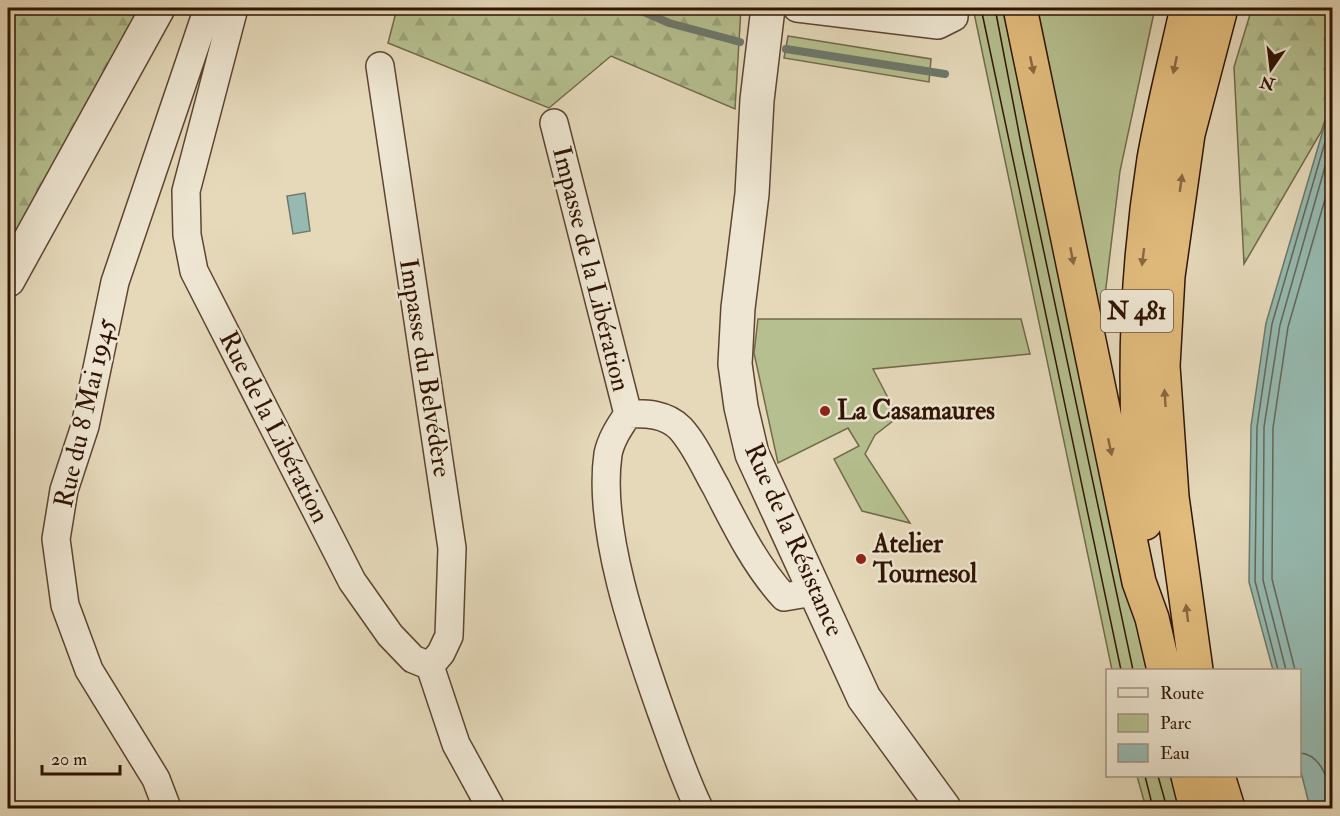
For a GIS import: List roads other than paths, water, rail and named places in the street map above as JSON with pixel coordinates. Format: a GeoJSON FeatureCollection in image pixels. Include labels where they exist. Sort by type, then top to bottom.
{"type":"FeatureCollection","features":[{"type":"Feature","properties":{"kind":"highway"},"geometry":{"type":"LineString","coordinates":[[1020,8],[1139,582],[1152,618]]}},
{"type":"Feature","properties":{"kind":"highway","name":"N 481"},"geometry":{"type":"LineString","coordinates":[[1164,669],[1152,618],[1152,579],[1137,449],[1137,307],[1155,159],[1187,8]]}},
{"type":"Feature","properties":{"kind":"highway","name":"N 481"},"geometry":{"type":"LineString","coordinates":[[1196,669],[1172,497],[1163,366],[1168,276],[1188,134],[1221,8]]}},
{"type":"Feature","properties":{"kind":"highway"},"geometry":{"type":"LineString","coordinates":[[1188,777],[1196,808]]}},
{"type":"Feature","properties":{"kind":"highway"},"geometry":{"type":"LineString","coordinates":[[1218,777],[1228,808]]}},
{"type":"Feature","properties":{"kind":"street"},"geometry":{"type":"LineString","coordinates":[[8,280],[158,8]]}},
{"type":"Feature","properties":{"kind":"street","name":"Rue du 8 Mai 1945"},"geometry":{"type":"LineString","coordinates":[[167,808],[156,779],[89,670],[65,605],[56,539],[64,490],[85,426],[115,282],[208,8]]}},
{"type":"Feature","properties":{"kind":"street","name":"Rue de la Libération"},"geometry":{"type":"LineString","coordinates":[[234,8],[186,191],[187,235],[195,271],[352,581],[390,636],[412,659],[430,666]]}},
{"type":"Feature","properties":{"kind":"street","name":"Rue de la Résistance"},"geometry":{"type":"LineString","coordinates":[[768,8],[757,100],[753,194],[738,308],[735,364],[741,407],[752,454],[864,698],[944,808]]}},
{"type":"Feature","properties":{"kind":"street"},"geometry":{"type":"LineString","coordinates":[[797,8],[938,25],[954,12]]}},
{"type":"Feature","properties":{"kind":"street","name":"Impasse du Belvédère"},"geometry":{"type":"LineString","coordinates":[[380,66],[452,548],[449,636],[441,653],[430,666]]}},
{"type":"Feature","properties":{"kind":"street","name":"Impasse de la Libération"},"geometry":{"type":"LineString","coordinates":[[554,123],[628,414]]}},
{"type":"Feature","properties":{"kind":"street"},"geometry":{"type":"LineString","coordinates":[[699,808],[687,783],[634,637],[613,541],[607,507],[608,453],[615,435],[628,414],[652,413],[679,427],[699,455],[741,536],[768,580],[784,597],[814,589]]}},
{"type":"Feature","properties":{"kind":"street"},"geometry":{"type":"LineString","coordinates":[[430,666],[456,744],[491,808]]}},
{"type":"Feature","properties":{"kind":"water"},"geometry":{"type":"Polygon","coordinates":[[[1332,100],[1332,808],[1310,808],[1301,772],[1301,669],[1273,669],[1249,582],[1251,426],[1266,323],[1332,100]]]}},
{"type":"Feature","properties":{"kind":"water"},"geometry":{"type":"Polygon","coordinates":[[[305,193],[310,231],[293,234],[287,196],[305,193]]]}},
{"type":"Feature","properties":{"kind":"waterway"},"geometry":{"type":"LineString","coordinates":[[635,8],[669,23],[740,42]]}},
{"type":"Feature","properties":{"kind":"waterway"},"geometry":{"type":"LineString","coordinates":[[786,49],[945,74]]}},
{"type":"Feature","properties":{"kind":"tram line"},"geometry":{"type":"LineString","coordinates":[[981,8],[1121,669]]}},
{"type":"Feature","properties":{"kind":"tram line"},"geometry":{"type":"LineString","coordinates":[[995,8],[1022,149],[1133,669]]}},
{"type":"Feature","properties":{"kind":"tram line"},"geometry":{"type":"LineString","coordinates":[[1145,777],[1153,808]]}},
{"type":"Feature","properties":{"kind":"tram line"},"geometry":{"type":"LineString","coordinates":[[1158,777],[1167,808]]}},
{"type":"Feature","properties":{"kind":"place","name":"La Casamaures"},"geometry":{"type":"Point","coordinates":[825,411]}},
{"type":"Feature","properties":{"kind":"place","name":"Atelier Tournesol"},"geometry":{"type":"Point","coordinates":[861,559]}}]}
